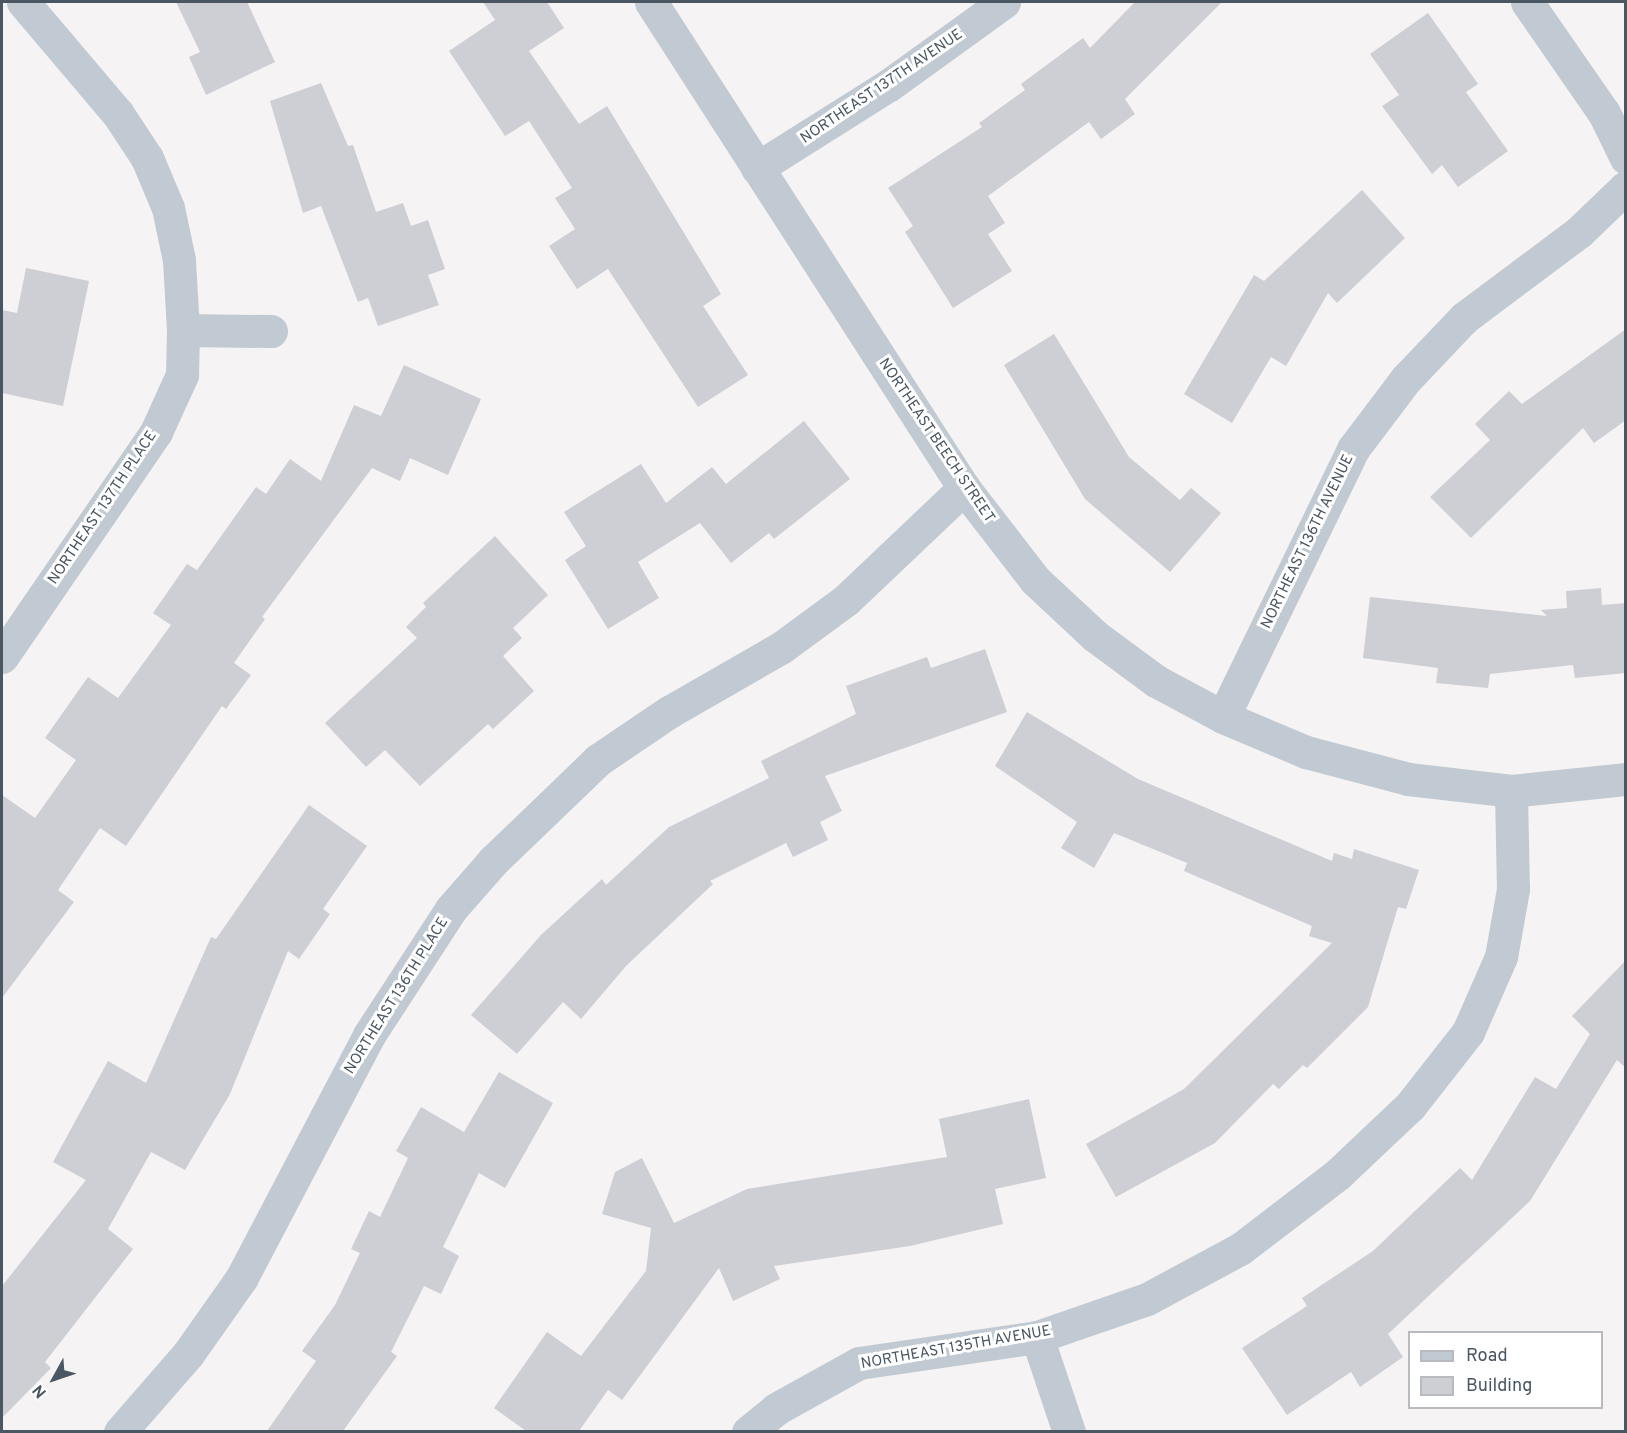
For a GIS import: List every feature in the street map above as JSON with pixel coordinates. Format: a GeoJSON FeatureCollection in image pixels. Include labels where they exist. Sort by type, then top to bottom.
{"type":"FeatureCollection","features":[{"type":"Feature","properties":{"kind":"street","name":"NORTHEAST 137TH PLACE"},"geometry":{"type":"LineString","coordinates":[[2,657],[156,432],[182,375],[183,330],[179,260],[170,218],[147,158],[118,114],[22,2]]}},
{"type":"Feature","properties":{"kind":"street","name":"NORTHEAST BEECH STREET"},"geometry":{"type":"LineString","coordinates":[[651,2],[964,488],[1035,580],[1095,636],[1156,681],[1223,717],[1306,752],[1408,779],[1511,791]]}},
{"type":"Feature","properties":{"kind":"street","name":"NORTHEAST 137TH AVENUE"},"geometry":{"type":"LineString","coordinates":[[757,168],[889,85],[1004,2]]}},
{"type":"Feature","properties":{"kind":"street"},"geometry":{"type":"LineString","coordinates":[[1527,2],[1604,113],[1626,158]]}},
{"type":"Feature","properties":{"kind":"street","name":"NORTHEAST 136TH AVENUE"},"geometry":{"type":"LineString","coordinates":[[1223,717],[1353,450],[1406,379],[1464,318],[1579,232],[1626,187]]}},
{"type":"Feature","properties":{"kind":"street"},"geometry":{"type":"LineString","coordinates":[[183,330],[271,331]]}},
{"type":"Feature","properties":{"kind":"street","name":"NORTHEAST 136TH PLACE"},"geometry":{"type":"LineString","coordinates":[[120,1431],[188,1354],[241,1279],[369,1035],[438,927],[493,861],[598,760],[669,712],[782,647],[846,600],[964,488]]}},
{"type":"Feature","properties":{"kind":"street"},"geometry":{"type":"LineString","coordinates":[[1511,791],[1626,779]]}},
{"type":"Feature","properties":{"kind":"street","name":"NORTHEAST 135TH AVENUE"},"geometry":{"type":"LineString","coordinates":[[748,1431],[776,1409],[859,1364],[1037,1337],[1147,1299],[1240,1249],[1338,1174],[1410,1106],[1468,1032],[1501,957],[1513,889],[1511,791]]}},
{"type":"Feature","properties":{"kind":"street"},"geometry":{"type":"LineString","coordinates":[[1037,1337],[1069,1431]]}},
{"type":"Feature","properties":{"kind":"building"},"geometry":{"type":"Polygon","coordinates":[[[176,2],[247,2],[275,62],[206,95],[189,57],[200,52],[176,2]]]}},
{"type":"Feature","properties":{"kind":"building"},"geometry":{"type":"Polygon","coordinates":[[[483,2],[547,2],[564,28],[529,51],[579,124],[607,106],[721,294],[703,306],[748,375],[698,407],[608,269],[577,289],[549,246],[575,229],[555,198],[572,188],[529,121],[505,136],[449,51],[495,20],[483,2]]]}},
{"type":"Feature","properties":{"kind":"building"},"geometry":{"type":"Polygon","coordinates":[[[1135,2],[1222,2],[1125,99],[1135,114],[1101,139],[1089,122],[988,196],[1005,223],[988,234],[1012,271],[953,308],[905,232],[913,226],[888,188],[982,127],[979,123],[1025,90],[1021,84],[1083,38],[1090,48],[1135,2]]]}},
{"type":"Feature","properties":{"kind":"building"},"geometry":{"type":"Polygon","coordinates":[[[1428,13],[1478,84],[1466,92],[1508,151],[1458,187],[1442,165],[1432,174],[1382,106],[1399,95],[1370,54],[1428,13]]]}},
{"type":"Feature","properties":{"kind":"building"},"geometry":{"type":"Polygon","coordinates":[[[321,83],[348,146],[353,145],[376,212],[403,203],[411,226],[428,220],[445,269],[428,275],[439,305],[378,326],[368,298],[358,302],[321,206],[303,213],[270,101],[321,83]]]}},
{"type":"Feature","properties":{"kind":"building"},"geometry":{"type":"Polygon","coordinates":[[[1362,190],[1405,238],[1337,303],[1328,293],[1286,366],[1271,357],[1232,423],[1184,394],[1254,275],[1264,281],[1362,190]]]}},
{"type":"Feature","properties":{"kind":"building"},"geometry":{"type":"Polygon","coordinates":[[[26,268],[89,281],[63,406],[2,393],[2,310],[17,313],[26,268]]]}},
{"type":"Feature","properties":{"kind":"building"},"geometry":{"type":"Polygon","coordinates":[[[1626,329],[1626,420],[1594,443],[1583,428],[1471,538],[1430,497],[1490,440],[1475,424],[1509,391],[1522,404],[1626,329]]]}},
{"type":"Feature","properties":{"kind":"building"},"geometry":{"type":"Polygon","coordinates":[[[1054,334],[1129,457],[1180,500],[1191,488],[1221,513],[1170,572],[1085,499],[1004,365],[1054,334]]]}},
{"type":"Feature","properties":{"kind":"building"},"geometry":{"type":"Polygon","coordinates":[[[404,365],[481,399],[448,475],[410,458],[400,481],[372,468],[262,617],[265,619],[234,663],[251,675],[226,709],[222,706],[126,846],[100,828],[58,890],[74,902],[2,998],[2,795],[35,818],[76,760],[45,738],[88,677],[118,698],[171,625],[153,613],[187,564],[197,570],[256,487],[266,494],[290,459],[321,481],[354,405],[381,416],[404,365]]]}},
{"type":"Feature","properties":{"kind":"building"},"geometry":{"type":"Polygon","coordinates":[[[804,421],[850,479],[774,539],[769,533],[731,563],[700,523],[638,562],[659,598],[608,629],[565,560],[586,546],[564,512],[641,464],[666,503],[712,467],[726,484],[804,421]]]}},
{"type":"Feature","properties":{"kind":"building"},"geometry":{"type":"Polygon","coordinates":[[[495,536],[548,595],[513,628],[522,638],[503,656],[534,691],[493,729],[488,724],[420,786],[385,750],[366,767],[325,723],[417,638],[406,627],[426,607],[423,603],[495,536]]]}},
{"type":"Feature","properties":{"kind":"building"},"geometry":{"type":"Polygon","coordinates":[[[1601,588],[1602,605],[1626,603],[1626,673],[1575,678],[1573,665],[1490,674],[1488,688],[1436,683],[1438,668],[1363,658],[1370,597],[1547,616],[1541,610],[1567,608],[1566,591],[1601,588]]]}},
{"type":"Feature","properties":{"kind":"building"},"geometry":{"type":"Polygon","coordinates":[[[985,649],[1007,712],[825,776],[842,811],[820,822],[828,840],[793,857],[786,843],[710,881],[713,884],[626,966],[581,1019],[563,1002],[517,1054],[471,1015],[541,935],[602,879],[606,885],[669,827],[769,778],[761,761],[856,714],[846,686],[927,657],[931,668],[985,649]]]}},
{"type":"Feature","properties":{"kind":"building"},"geometry":{"type":"Polygon","coordinates":[[[1027,712],[1138,779],[1332,861],[1334,853],[1352,859],[1354,849],[1419,870],[1406,909],[1398,907],[1368,1007],[1307,1068],[1303,1065],[1279,1089],[1273,1084],[1215,1143],[1116,1197],[1086,1144],[1184,1089],[1332,943],[1309,936],[1312,926],[1184,871],[1187,863],[1114,833],[1094,868],[1061,848],[1077,822],[995,766],[1027,712]]]}},
{"type":"Feature","properties":{"kind":"building"},"geometry":{"type":"Polygon","coordinates":[[[309,805],[367,846],[323,909],[330,914],[299,959],[288,951],[230,1094],[185,1170],[151,1152],[108,1229],[133,1249],[45,1362],[51,1368],[2,1418],[2,1286],[86,1180],[53,1162],[108,1061],[146,1083],[211,937],[216,939],[309,805]]]}},
{"type":"Feature","properties":{"kind":"building"},"geometry":{"type":"Polygon","coordinates":[[[1626,960],[1626,1068],[1617,1060],[1530,1201],[1388,1334],[1403,1357],[1360,1387],[1351,1372],[1287,1415],[1242,1348],[1307,1306],[1302,1298],[1373,1251],[1460,1168],[1472,1180],[1535,1077],[1556,1089],[1590,1034],[1572,1016],[1626,960]]]}},
{"type":"Feature","properties":{"kind":"building"},"geometry":{"type":"Polygon","coordinates":[[[499,1072],[553,1103],[505,1188],[479,1173],[443,1247],[459,1256],[441,1294],[424,1286],[391,1352],[397,1356],[343,1431],[267,1431],[316,1361],[302,1351],[335,1305],[360,1253],[351,1249],[369,1211],[380,1217],[408,1158],[396,1151],[421,1107],[464,1132],[499,1072]]]}},
{"type":"Feature","properties":{"kind":"building"},"geometry":{"type":"Polygon","coordinates":[[[1029,1099],[1046,1178],[995,1189],[1003,1224],[910,1246],[774,1266],[780,1279],[733,1301],[719,1268],[622,1400],[608,1390],[579,1431],[526,1431],[494,1408],[547,1332],[581,1356],[646,1271],[651,1228],[602,1214],[615,1172],[642,1158],[674,1223],[747,1189],[947,1157],[939,1119],[1029,1099]]]}}]}
